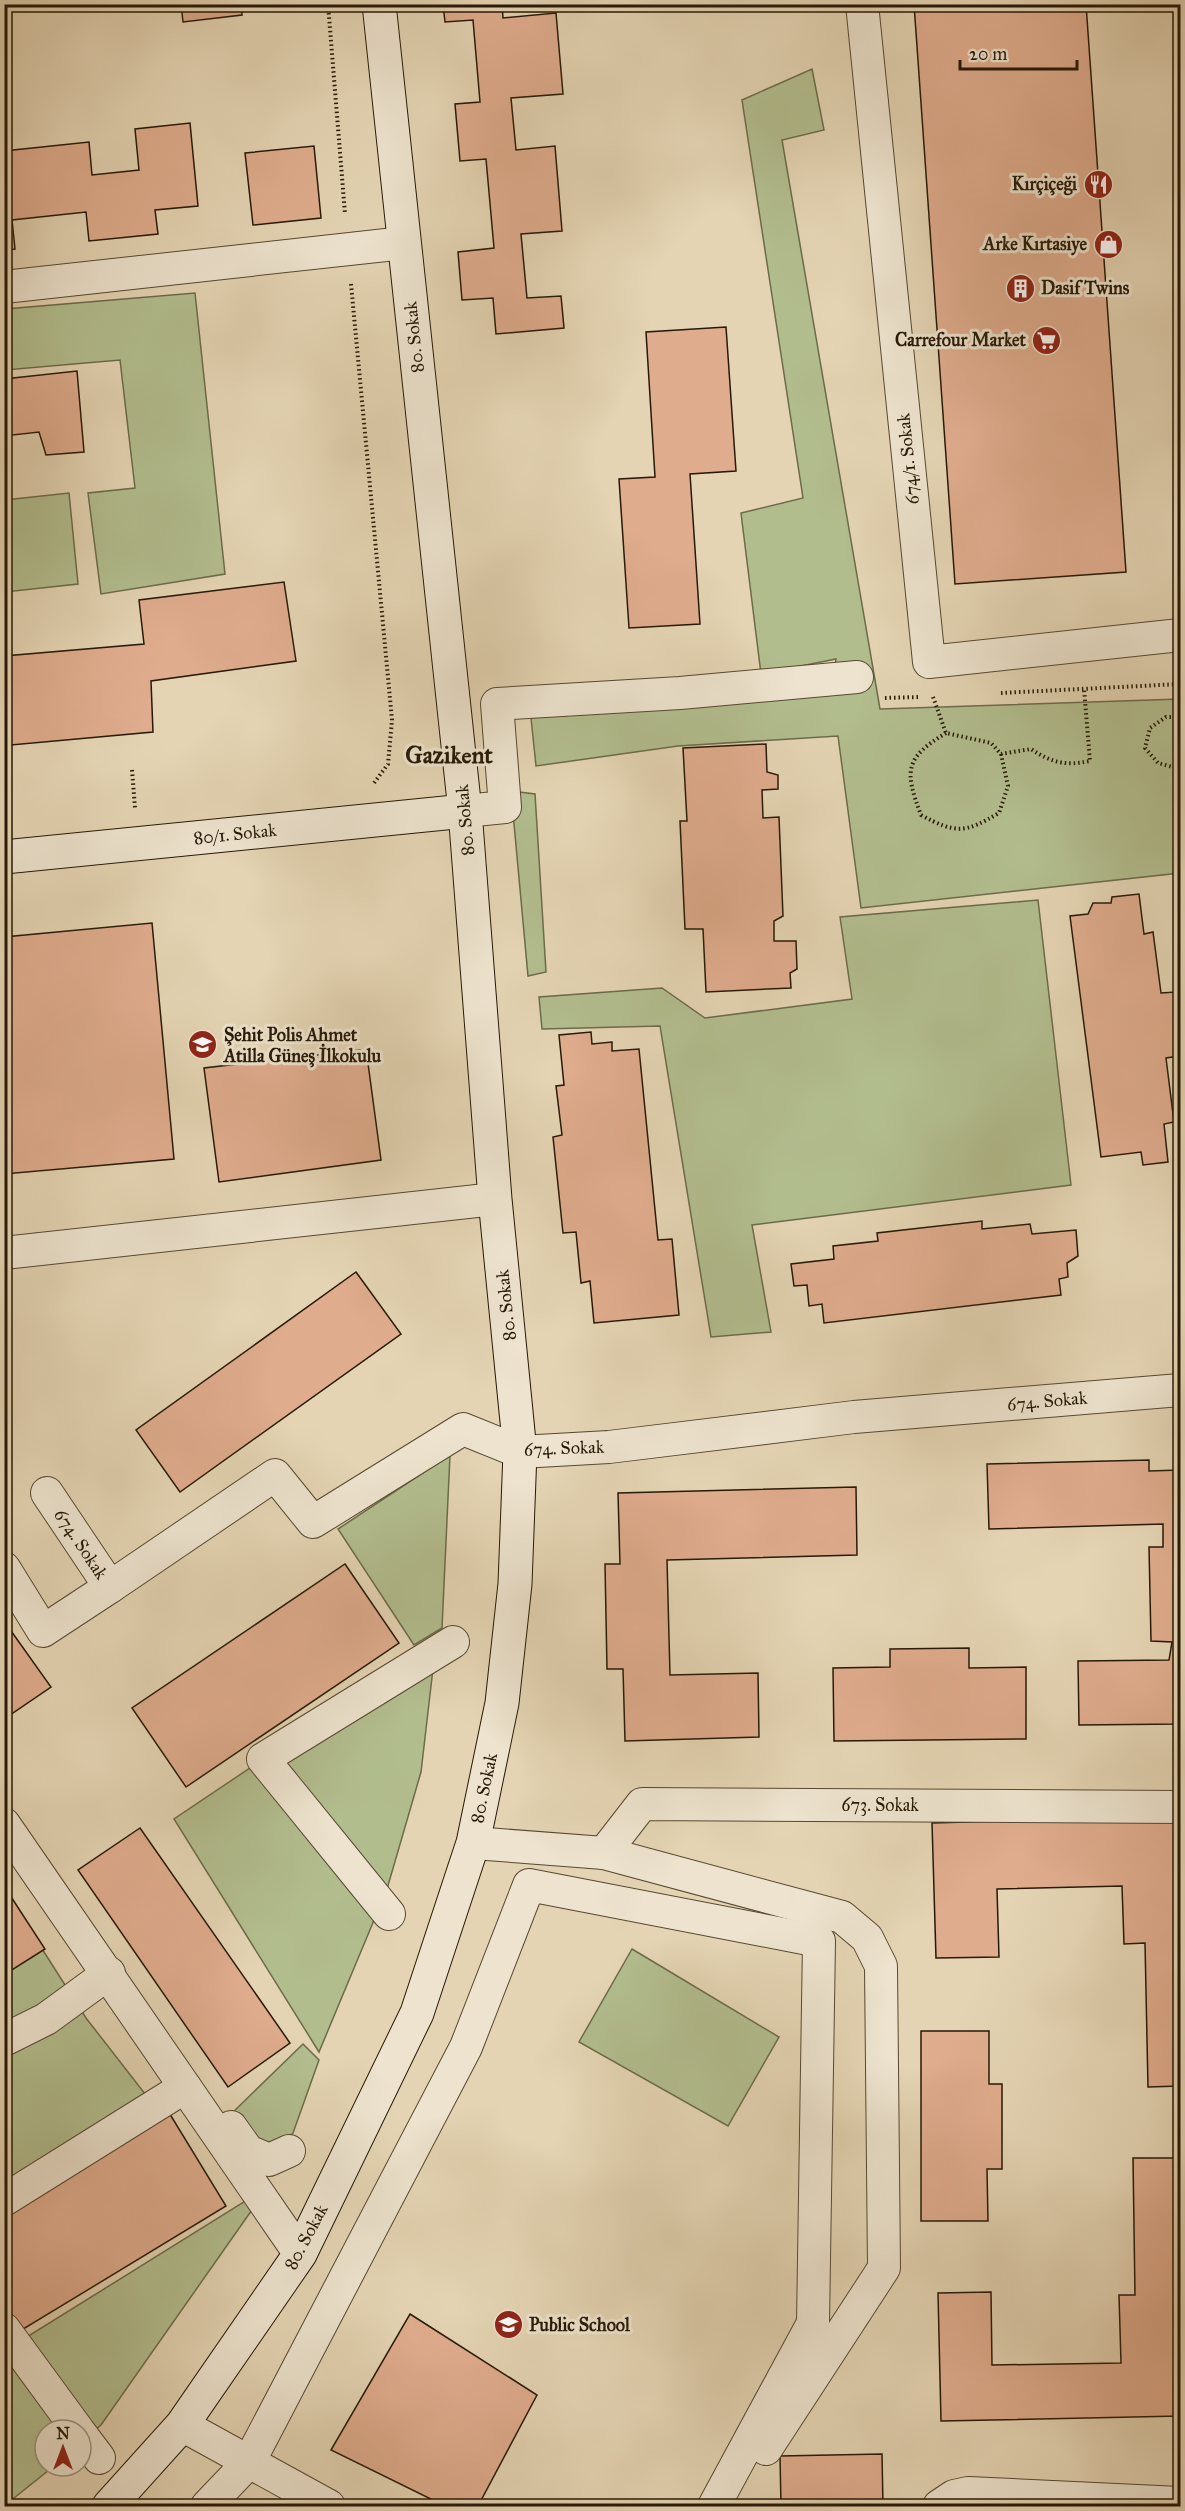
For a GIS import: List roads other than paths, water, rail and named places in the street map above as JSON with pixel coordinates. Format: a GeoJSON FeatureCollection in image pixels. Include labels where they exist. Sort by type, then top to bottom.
{"type":"FeatureCollection","features":[{"type":"Feature","properties":{"kind":"street","name":"80. Sokak"},"geometry":{"type":"LineString","coordinates":[[109,2506],[182,2425],[300,2254],[417,2013],[473,1843],[502,1703],[515,1584],[520,1452],[495,1198],[465,811],[379,4]]}},
{"type":"Feature","properties":{"kind":"street","name":"674/1. Sokak"},"geometry":{"type":"LineString","coordinates":[[862,4],[929,662],[1180,635]]}},
{"type":"Feature","properties":{"kind":"street"},"geometry":{"type":"LineString","coordinates":[[4,286],[404,243]]}},
{"type":"Feature","properties":{"kind":"street"},"geometry":{"type":"LineString","coordinates":[[465,811],[505,807],[497,704],[680,693],[857,677]]}},
{"type":"Feature","properties":{"kind":"street","name":"80/1. Sokak"},"geometry":{"type":"LineString","coordinates":[[4,858],[465,811]]}},
{"type":"Feature","properties":{"kind":"street"},"geometry":{"type":"LineString","coordinates":[[4,1253],[495,1198]]}},
{"type":"Feature","properties":{"kind":"street","name":"674. Sokak"},"geometry":{"type":"LineString","coordinates":[[46,1493],[110,1587],[275,1475],[313,1522],[463,1428],[520,1452],[609,1447],[854,1417],[1180,1390]]}},
{"type":"Feature","properties":{"kind":"street"},"geometry":{"type":"LineString","coordinates":[[4,1568],[44,1631],[110,1587]]}},
{"type":"Feature","properties":{"kind":"street"},"geometry":{"type":"LineString","coordinates":[[389,1914],[263,1759],[453,1642]]}},
{"type":"Feature","properties":{"kind":"street","name":"673. Sokak"},"geometry":{"type":"LineString","coordinates":[[604,1853],[642,1804],[1180,1807]]}},
{"type":"Feature","properties":{"kind":"street"},"geometry":{"type":"LineString","coordinates":[[4,1810],[248,2151],[269,2160],[289,2151]]}},
{"type":"Feature","properties":{"kind":"street"},"geometry":{"type":"LineString","coordinates":[[4,1824],[109,1973],[300,2254]]}},
{"type":"Feature","properties":{"kind":"street"},"geometry":{"type":"LineString","coordinates":[[473,1843],[604,1853],[842,1917],[867,1938],[881,1966],[884,2268],[756,2465],[738,2506]]}},
{"type":"Feature","properties":{"kind":"street"},"geometry":{"type":"LineString","coordinates":[[207,2506],[249,2462],[466,2047],[529,1885],[819,1941],[813,2323],[714,2506]]}},
{"type":"Feature","properties":{"kind":"street"},"geometry":{"type":"LineString","coordinates":[[4,2040],[46,2019],[109,1973]]}},
{"type":"Feature","properties":{"kind":"street"},"geometry":{"type":"LineString","coordinates":[[4,2200],[185,2087]]}},
{"type":"Feature","properties":{"kind":"street"},"geometry":{"type":"LineString","coordinates":[[4,2330],[69,2418]]}},
{"type":"Feature","properties":{"kind":"street"},"geometry":{"type":"LineString","coordinates":[[182,2425],[329,2506]]}},
{"type":"Feature","properties":{"kind":"street"},"geometry":{"type":"LineString","coordinates":[[939,2506],[954,2496],[968,2493],[1180,2503]]}},
{"type":"Feature","properties":{"kind":"place","name":"Kırçiçeği"},"geometry":{"type":"Point","coordinates":[1098,184]}},
{"type":"Feature","properties":{"kind":"place","name":"Arke Kırtasiye"},"geometry":{"type":"Point","coordinates":[1108,244]}},
{"type":"Feature","properties":{"kind":"place","name":"Dasif Twins"},"geometry":{"type":"Point","coordinates":[1020,288]}},
{"type":"Feature","properties":{"kind":"place","name":"Carrefour Market"},"geometry":{"type":"Point","coordinates":[1047,340]}},
{"type":"Feature","properties":{"kind":"place","name":"Şehit Polis Ahmet Atilla Güneş İlkokulu"},"geometry":{"type":"Point","coordinates":[203,1045]}},
{"type":"Feature","properties":{"kind":"place","name":"Public School"},"geometry":{"type":"Point","coordinates":[508,2325]}},
{"type":"Feature","properties":{"kind":"district","name":"Gazikent"},"geometry":{"type":"Point","coordinates":[449,755]}}]}
